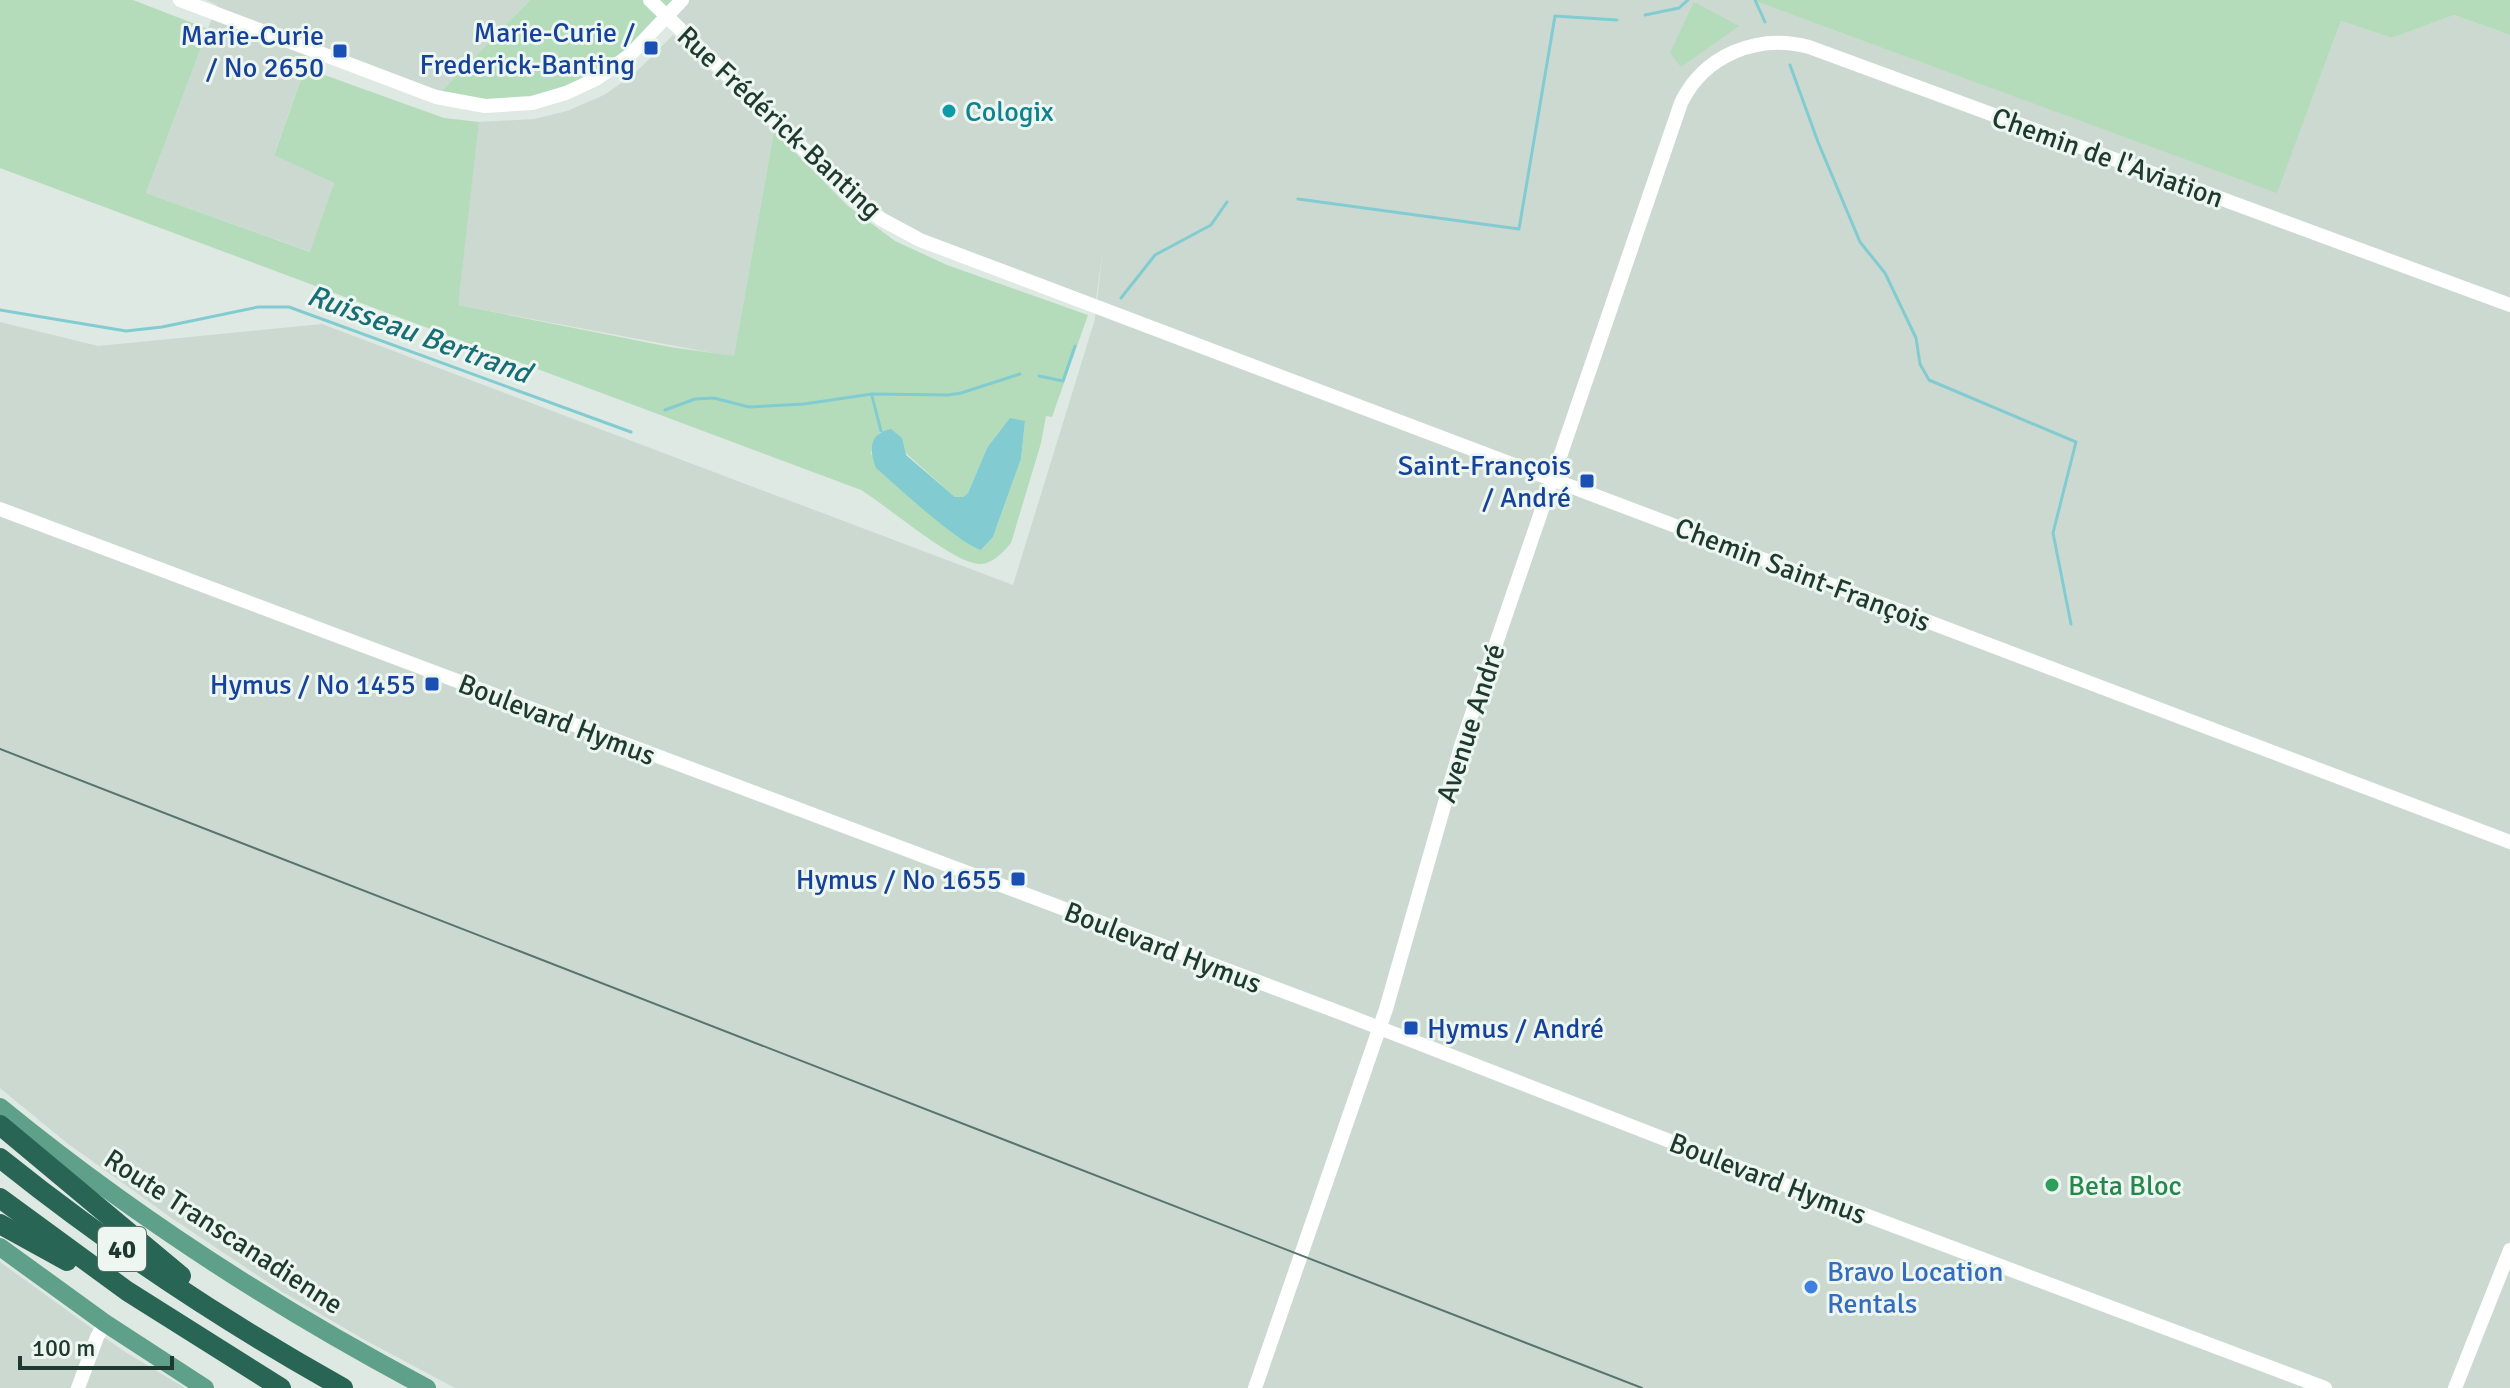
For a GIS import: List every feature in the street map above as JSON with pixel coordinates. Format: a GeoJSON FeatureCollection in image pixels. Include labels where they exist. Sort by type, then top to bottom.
{"type":"FeatureCollection","features":[{"type":"Feature","properties":{"kind":"highway"},"geometry":{"type":"LineString","coordinates":[[0,1125],[249,1332]]}},
{"type":"Feature","properties":{"kind":"highway","name":"40"},"geometry":{"type":"LineString","coordinates":[[0,1158],[103,1235],[249,1332],[343,1388]]}},
{"type":"Feature","properties":{"kind":"highway","name":"40"},"geometry":{"type":"LineString","coordinates":[[0,1198],[158,1311],[281,1388]]}},
{"type":"Feature","properties":{"kind":"highway"},"geometry":{"type":"LineString","coordinates":[[0,1224],[158,1311]]}},
{"type":"Feature","properties":{"kind":"main road","name":"Route Transcanadienne"},"geometry":{"type":"LineString","coordinates":[[0,1107],[113,1194],[218,1266],[313,1325],[427,1388]]}},
{"type":"Feature","properties":{"kind":"main road"},"geometry":{"type":"LineString","coordinates":[[0,1247],[105,1323],[205,1388]]}},
{"type":"Feature","properties":{"kind":"street"},"geometry":{"type":"LineString","coordinates":[[180,0],[436,97],[485,106],[532,103],[566,93],[596,79],[630,55],[682,0]]}},
{"type":"Feature","properties":{"kind":"street","name":"Rue Frédérick-Banting"},"geometry":{"type":"LineString","coordinates":[[650,0],[847,191],[881,219],[920,240],[1095,306]]}},
{"type":"Feature","properties":{"kind":"street","name":"Chemin de l'Aviation"},"geometry":{"type":"LineString","coordinates":[[1707,68],[1729,54],[1759,43],[1786,42],[1809,47],[2510,305]]}},
{"type":"Feature","properties":{"kind":"street","name":"Avenue André"},"geometry":{"type":"LineString","coordinates":[[1255,1388],[1379,1028],[1458,755],[1552,478],[1678,112],[1689,89],[1707,68]]}},
{"type":"Feature","properties":{"kind":"street","name":"Chemin Saint-François"},"geometry":{"type":"LineString","coordinates":[[1095,306],[2510,842]]}},
{"type":"Feature","properties":{"kind":"street","name":"Boulevard Hymus"},"geometry":{"type":"LineString","coordinates":[[0,509],[2325,1388]]}},
{"type":"Feature","properties":{"kind":"street"},"geometry":{"type":"LineString","coordinates":[[2455,1388],[2510,1250]]}},
{"type":"Feature","properties":{"kind":"street"},"geometry":{"type":"LineString","coordinates":[[78,1388],[105,1323]]}},
{"type":"Feature","properties":{"kind":"shaded area"},"geometry":{"type":"Polygon","coordinates":[[[206,0],[530,0],[436,97],[312,48],[274,154],[334,183],[311,252],[146,193],[217,5],[206,0]]]}},
{"type":"Feature","properties":{"kind":"shaded area"},"geometry":{"type":"Polygon","coordinates":[[[682,0],[1752,0],[2277,192],[2341,21],[2392,38],[2454,15],[2510,35],[2510,1388],[455,1388],[281,1291],[67,1143],[0,1088],[0,322],[98,346],[322,324],[1013,585],[1095,319],[1103,249],[1095,306],[881,219],[667,16],[682,0]]]}},
{"type":"Feature","properties":{"kind":"shaded area"},"geometry":{"type":"Polygon","coordinates":[[[673,35],[774,131],[734,357],[457,305],[479,122],[535,119],[567,111],[604,95],[633,75],[673,35]]]}},
{"type":"Feature","properties":{"kind":"shaded area"},"geometry":{"type":"Polygon","coordinates":[[[0,1262],[122,1350],[185,1388],[0,1388],[0,1262]]]}},
{"type":"Feature","properties":{"kind":"green space"},"geometry":{"type":"Polygon","coordinates":[[[0,0],[133,0],[208,29],[146,193],[310,252],[334,183],[274,155],[305,68],[444,118],[479,122],[458,305],[670,347],[734,356],[774,131],[848,206],[895,241],[947,265],[1088,315],[1052,417],[1046,416],[1011,543],[994,559],[980,564],[953,554],[861,490],[0,168],[0,0]],[[1025,421],[987,448],[968,493],[955,497],[881,431],[872,443],[871,454],[941,523],[981,550],[993,537],[1021,459],[1025,421]]]}},
{"type":"Feature","properties":{"kind":"green space"},"geometry":{"type":"Polygon","coordinates":[[[530,0],[682,0],[630,55],[532,103],[436,97],[530,0]]]}},
{"type":"Feature","properties":{"kind":"green space"},"geometry":{"type":"Polygon","coordinates":[[[1752,0],[2510,0],[2510,35],[2454,15],[2392,38],[2341,21],[2277,193],[1752,0]]]}},
{"type":"Feature","properties":{"kind":"green space"},"geometry":{"type":"Polygon","coordinates":[[[1694,2],[1739,26],[1681,67],[1670,53],[1694,2]]]}},
{"type":"Feature","properties":{"kind":"water"},"geometry":{"type":"Polygon","coordinates":[[[1010,418],[1025,421],[1021,459],[993,537],[981,550],[928,514],[876,468],[872,444],[883,431],[891,429],[902,438],[906,455],[955,497],[963,497],[968,493],[987,448],[1010,418]]]}},
{"type":"Feature","properties":{"kind":"waterway","name":"Ruisseau Bertrand"},"geometry":{"type":"LineString","coordinates":[[1645,15],[1679,8],[1688,0]]}},
{"type":"Feature","properties":{"kind":"waterway","name":"Ruisseau Bertrand"},"geometry":{"type":"LineString","coordinates":[[1755,0],[1765,22]]}},
{"type":"Feature","properties":{"kind":"waterway","name":"Ruisseau Bertrand"},"geometry":{"type":"LineString","coordinates":[[1298,199],[1519,229],[1555,16],[1617,20]]}},
{"type":"Feature","properties":{"kind":"waterway","name":"Ruisseau Bertrand"},"geometry":{"type":"LineString","coordinates":[[1790,65],[1860,242],[1885,273],[1916,338],[1920,364],[1929,380],[2076,442],[2053,533],[2071,624]]}},
{"type":"Feature","properties":{"kind":"waterway","name":"Ruisseau Bertrand"},"geometry":{"type":"LineString","coordinates":[[1121,298],[1155,255],[1211,225],[1227,202]]}},
{"type":"Feature","properties":{"kind":"waterway","name":"Ruisseau Bertrand"},"geometry":{"type":"LineString","coordinates":[[0,310],[126,331],[162,327],[258,307],[289,307],[631,432]]}},
{"type":"Feature","properties":{"kind":"waterway","name":"Ruisseau Bertrand"},"geometry":{"type":"LineString","coordinates":[[1039,376],[1063,381],[1075,346]]}},
{"type":"Feature","properties":{"kind":"waterway","name":"Ruisseau Bertrand"},"geometry":{"type":"LineString","coordinates":[[665,410],[695,399],[714,398],[749,407],[804,404],[872,394],[948,395],[1020,374]]}},
{"type":"Feature","properties":{"kind":"waterway"},"geometry":{"type":"LineString","coordinates":[[872,396],[881,431]]}},
{"type":"Feature","properties":{"kind":"tram line"},"geometry":{"type":"LineString","coordinates":[[0,749],[1642,1388]]}},
{"type":"Feature","properties":{"kind":"place","name":"Marie-Curie / Frederick-Banting"},"geometry":{"type":"Point","coordinates":[651,48]}},
{"type":"Feature","properties":{"kind":"place","name":"Marie-Curie / No 2650"},"geometry":{"type":"Point","coordinates":[340,51]}},
{"type":"Feature","properties":{"kind":"place","name":"Cologix"},"geometry":{"type":"Point","coordinates":[949,111]}},
{"type":"Feature","properties":{"kind":"place","name":"Saint-François / André"},"geometry":{"type":"Point","coordinates":[1587,481]}},
{"type":"Feature","properties":{"kind":"place","name":"Hymus / No 1455"},"geometry":{"type":"Point","coordinates":[432,684]}},
{"type":"Feature","properties":{"kind":"place","name":"Hymus / No 1655"},"geometry":{"type":"Point","coordinates":[1018,879]}},
{"type":"Feature","properties":{"kind":"place","name":"Hymus / André"},"geometry":{"type":"Point","coordinates":[1411,1028]}},
{"type":"Feature","properties":{"kind":"place","name":"Beta Bloc"},"geometry":{"type":"Point","coordinates":[2052,1185]}},
{"type":"Feature","properties":{"kind":"place","name":"Bravo Location Rentals"},"geometry":{"type":"Point","coordinates":[1811,1287]}}]}
